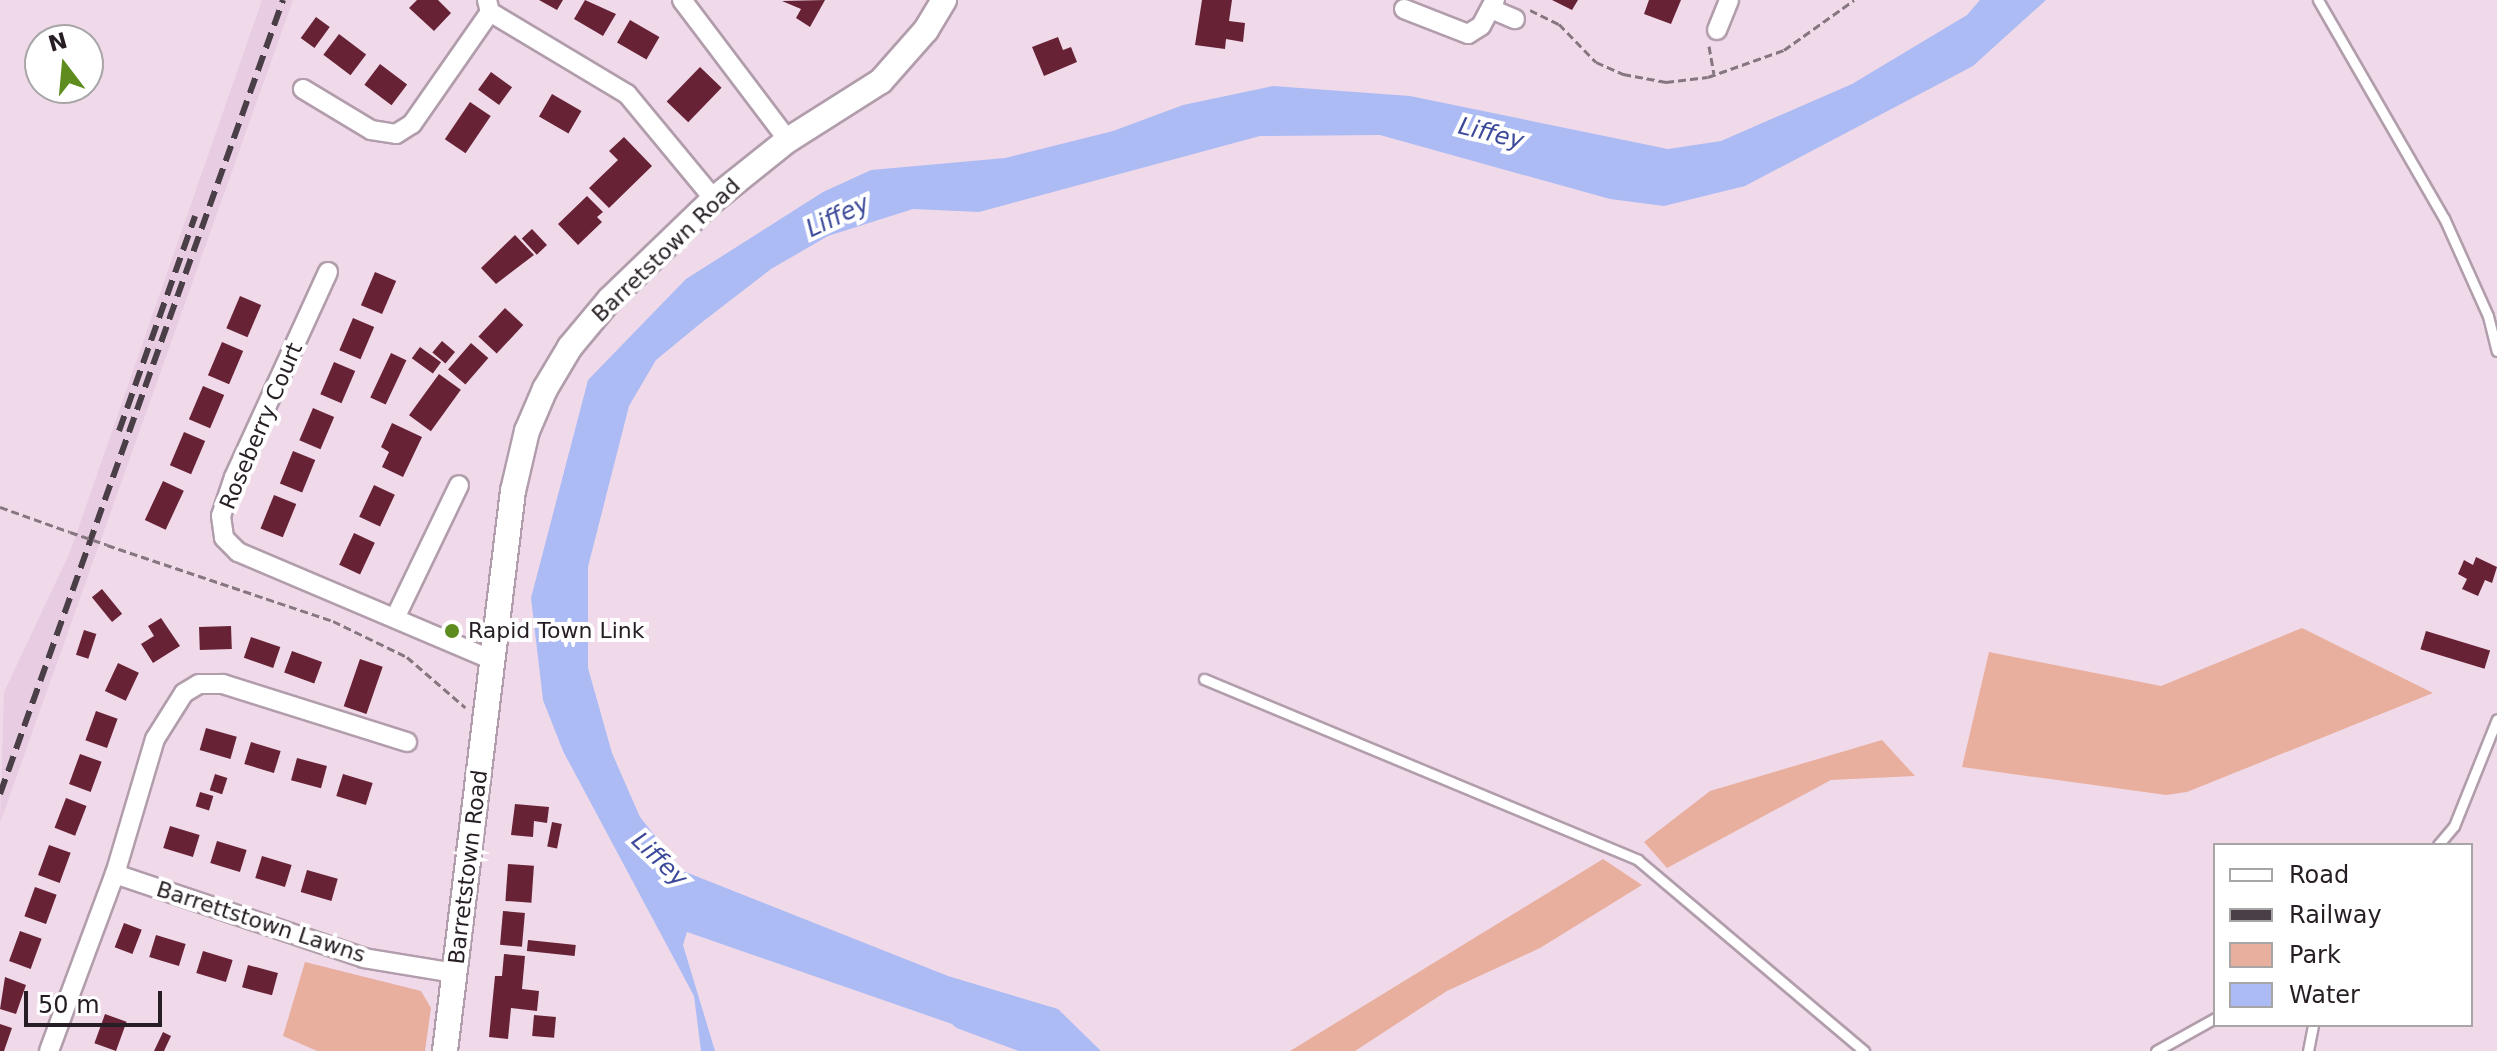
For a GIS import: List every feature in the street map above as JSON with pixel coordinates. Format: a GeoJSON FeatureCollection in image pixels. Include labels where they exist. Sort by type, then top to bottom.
{"type":"FeatureCollection","features":[{"type":"Feature","properties":{"kind":"street"},"geometry":{"type":"LineString","coordinates":[[682,0],[788,140]]}},
{"type":"Feature","properties":{"kind":"street","name":"Barretstown Road"},"geometry":{"type":"LineString","coordinates":[[445,1051],[513,491],[527,431],[545,389],[570,347],[610,299],[714,199],[788,140],[881,81],[926,30],[944,0]]}},
{"type":"Feature","properties":{"kind":"street"},"geometry":{"type":"LineString","coordinates":[[1717,30],[1729,0]]}},
{"type":"Feature","properties":{"kind":"street"},"geometry":{"type":"LineString","coordinates":[[1404,9],[1468,34],[1493,4],[1515,19]]}},
{"type":"Feature","properties":{"kind":"street"},"geometry":{"type":"LineString","coordinates":[[303,89],[371,130],[396,134],[412,124],[488,6],[627,94],[714,199]]}},
{"type":"Feature","properties":{"kind":"street","name":"Roseberry Court"},"geometry":{"type":"LineString","coordinates":[[328,272],[234,477],[221,516],[224,538],[238,552],[396,616],[493,660]]}},
{"type":"Feature","properties":{"kind":"street"},"geometry":{"type":"LineString","coordinates":[[396,616],[459,485]]}},
{"type":"Feature","properties":{"kind":"street"},"geometry":{"type":"LineString","coordinates":[[49,1051],[115,874],[155,739],[171,708],[199,684],[223,684],[407,742]]}},
{"type":"Feature","properties":{"kind":"street","name":"Barrettstown Lawns"},"geometry":{"type":"LineString","coordinates":[[115,874],[364,958],[455,973]]}},
{"type":"Feature","properties":{"kind":"lane"},"geometry":{"type":"LineString","coordinates":[[2318,0],[2444,218],[2488,316],[2497,351]]}},
{"type":"Feature","properties":{"kind":"lane"},"geometry":{"type":"LineString","coordinates":[[1204,679],[1638,860],[1864,1051]]}},
{"type":"Feature","properties":{"kind":"lane"},"geometry":{"type":"LineString","coordinates":[[2440,843],[2454,826],[2497,719]]}},
{"type":"Feature","properties":{"kind":"lane"},"geometry":{"type":"LineString","coordinates":[[2156,1051],[2213,1019]]}},
{"type":"Feature","properties":{"kind":"lane"},"geometry":{"type":"LineString","coordinates":[[2308,1051],[2313,1027]]}},
{"type":"Feature","properties":{"kind":"path"},"geometry":{"type":"LineString","coordinates":[[1515,19],[1522,7],[1543,15],[1596,62],[1623,74],[1666,82],[1708,77],[1784,50],[1854,0]]}},
{"type":"Feature","properties":{"kind":"path"},"geometry":{"type":"LineString","coordinates":[[0,507],[333,621],[407,657],[462,706],[487,714]]}},
{"type":"Feature","properties":{"kind":"shaded area"},"geometry":{"type":"Polygon","coordinates":[[[262,0],[293,0],[0,823],[4,692],[70,552],[262,0]]]}},
{"type":"Feature","properties":{"kind":"green space"},"geometry":{"type":"Polygon","coordinates":[[[2302,628],[2433,693],[2187,792],[2166,795],[1962,767],[1989,652],[2161,686],[2302,628]]]}},
{"type":"Feature","properties":{"kind":"green space"},"geometry":{"type":"Polygon","coordinates":[[[1882,740],[1915,776],[1831,780],[1667,868],[1644,842],[1710,791],[1882,740]]]}},
{"type":"Feature","properties":{"kind":"green space"},"geometry":{"type":"Polygon","coordinates":[[[1603,859],[1642,885],[1540,948],[1447,991],[1355,1051],[1290,1051],[1603,859]]]}},
{"type":"Feature","properties":{"kind":"green space"},"geometry":{"type":"Polygon","coordinates":[[[305,962],[421,991],[431,1008],[425,1051],[317,1051],[283,1036],[305,962]]]}},
{"type":"Feature","properties":{"kind":"water"},"geometry":{"type":"Polygon","coordinates":[[[1980,0],[2046,0],[1973,66],[1745,186],[1664,206],[1610,199],[1380,135],[1260,136],[979,212],[913,209],[828,236],[771,269],[701,323],[656,360],[629,406],[588,567],[588,668],[612,753],[640,817],[683,871],[948,976],[1058,1009],[1101,1051],[1049,1051],[1032,1028],[1015,1025],[978,1033],[687,932],[683,945],[715,1051],[701,1051],[694,996],[563,751],[543,700],[531,598],[588,380],[686,279],[823,192],[871,170],[1005,158],[1113,131],[1183,105],[1273,86],[1410,96],[1668,149],[1721,141],[1852,84],[1967,15],[1980,0]]]}},
{"type":"Feature","properties":{"kind":"building"},"geometry":{"type":"Polygon","coordinates":[[[417,0],[438,0],[451,13],[434,31],[409,8],[417,0]]]}},
{"type":"Feature","properties":{"kind":"building"},"geometry":{"type":"Polygon","coordinates":[[[539,0],[563,0],[557,10],[539,0]]]}},
{"type":"Feature","properties":{"kind":"building"},"geometry":{"type":"Polygon","coordinates":[[[585,0],[616,14],[603,36],[574,19],[585,0]]]}},
{"type":"Feature","properties":{"kind":"building"},"geometry":{"type":"Polygon","coordinates":[[[825,0],[810,27],[796,18],[801,9],[782,1],[825,0]]]}},
{"type":"Feature","properties":{"kind":"building"},"geometry":{"type":"Polygon","coordinates":[[[1202,0],[1232,0],[1229,21],[1245,23],[1243,42],[1226,39],[1225,49],[1195,45],[1202,0]]]}},
{"type":"Feature","properties":{"kind":"building"},"geometry":{"type":"Polygon","coordinates":[[[1552,0],[1578,0],[1572,10],[1552,0]]]}},
{"type":"Feature","properties":{"kind":"building"},"geometry":{"type":"Polygon","coordinates":[[[1649,0],[1681,0],[1671,24],[1644,14],[1649,0]]]}},
{"type":"Feature","properties":{"kind":"building"},"geometry":{"type":"Polygon","coordinates":[[[316,17],[330,27],[314,48],[301,38],[316,17]]]}},
{"type":"Feature","properties":{"kind":"building"},"geometry":{"type":"Polygon","coordinates":[[[630,20],[659,37],[646,60],[617,43],[630,20]]]}},
{"type":"Feature","properties":{"kind":"building"},"geometry":{"type":"Polygon","coordinates":[[[339,34],[366,54],[351,75],[323,55],[339,34]]]}},
{"type":"Feature","properties":{"kind":"building"},"geometry":{"type":"Polygon","coordinates":[[[1058,37],[1063,50],[1071,47],[1077,62],[1044,76],[1032,47],[1058,37]]]}},
{"type":"Feature","properties":{"kind":"building"},"geometry":{"type":"Polygon","coordinates":[[[380,64],[407,84],[392,105],[364,85],[380,64]]]}},
{"type":"Feature","properties":{"kind":"building"},"geometry":{"type":"Polygon","coordinates":[[[700,67],[722,88],[688,122],[667,102],[700,67]]]}},
{"type":"Feature","properties":{"kind":"building"},"geometry":{"type":"Polygon","coordinates":[[[491,72],[512,87],[499,105],[478,90],[491,72]]]}},
{"type":"Feature","properties":{"kind":"building"},"geometry":{"type":"Polygon","coordinates":[[[552,94],[581,111],[568,134],[539,117],[552,94]]]}},
{"type":"Feature","properties":{"kind":"building"},"geometry":{"type":"Polygon","coordinates":[[[470,102],[491,116],[466,153],[445,139],[470,102]]]}},
{"type":"Feature","properties":{"kind":"building"},"geometry":{"type":"Polygon","coordinates":[[[624,137],[652,166],[609,208],[589,188],[618,160],[609,151],[624,137]]]}},
{"type":"Feature","properties":{"kind":"building"},"geometry":{"type":"Polygon","coordinates":[[[587,196],[603,212],[597,217],[602,222],[578,245],[558,224],[587,196]]]}},
{"type":"Feature","properties":{"kind":"building"},"geometry":{"type":"Polygon","coordinates":[[[532,229],[547,245],[537,255],[522,239],[532,229]]]}},
{"type":"Feature","properties":{"kind":"building"},"geometry":{"type":"Polygon","coordinates":[[[515,235],[534,255],[496,284],[481,268],[515,235]]]}},
{"type":"Feature","properties":{"kind":"building"},"geometry":{"type":"Polygon","coordinates":[[[375,272],[396,281],[382,314],[361,305],[375,272]]]}},
{"type":"Feature","properties":{"kind":"building"},"geometry":{"type":"Polygon","coordinates":[[[240,296],[261,305],[247,337],[226,328],[240,296]]]}},
{"type":"Feature","properties":{"kind":"building"},"geometry":{"type":"Polygon","coordinates":[[[505,308],[523,325],[497,354],[478,337],[505,308]]]}},
{"type":"Feature","properties":{"kind":"building"},"geometry":{"type":"Polygon","coordinates":[[[353,318],[374,327],[360,359],[339,350],[353,318]]]}},
{"type":"Feature","properties":{"kind":"building"},"geometry":{"type":"Polygon","coordinates":[[[442,341],[455,352],[445,363],[432,352],[442,341]]]}},
{"type":"Feature","properties":{"kind":"building"},"geometry":{"type":"Polygon","coordinates":[[[222,342],[243,351],[229,384],[208,375],[222,342]]]}},
{"type":"Feature","properties":{"kind":"building"},"geometry":{"type":"Polygon","coordinates":[[[471,343],[488,358],[465,385],[448,369],[471,343]]]}},
{"type":"Feature","properties":{"kind":"building"},"geometry":{"type":"Polygon","coordinates":[[[420,347],[441,362],[433,374],[412,358],[420,347]]]}},
{"type":"Feature","properties":{"kind":"building"},"geometry":{"type":"Polygon","coordinates":[[[391,353],[406,360],[386,405],[370,397],[391,353]]]}},
{"type":"Feature","properties":{"kind":"building"},"geometry":{"type":"Polygon","coordinates":[[[334,362],[355,371],[341,403],[320,394],[334,362]]]}},
{"type":"Feature","properties":{"kind":"building"},"geometry":{"type":"Polygon","coordinates":[[[439,374],[461,390],[431,431],[409,415],[439,374]]]}},
{"type":"Feature","properties":{"kind":"building"},"geometry":{"type":"Polygon","coordinates":[[[203,386],[224,395],[210,428],[189,419],[203,386]]]}},
{"type":"Feature","properties":{"kind":"building"},"geometry":{"type":"Polygon","coordinates":[[[313,408],[334,417],[320,449],[299,440],[313,408]]]}},
{"type":"Feature","properties":{"kind":"building"},"geometry":{"type":"Polygon","coordinates":[[[392,423],[422,437],[403,477],[382,467],[389,452],[381,447],[392,423]]]}},
{"type":"Feature","properties":{"kind":"building"},"geometry":{"type":"Polygon","coordinates":[[[184,432],[205,441],[191,474],[170,465],[184,432]]]}},
{"type":"Feature","properties":{"kind":"building"},"geometry":{"type":"Polygon","coordinates":[[[293,451],[315,460],[302,492],[280,483],[293,451]]]}},
{"type":"Feature","properties":{"kind":"building"},"geometry":{"type":"Polygon","coordinates":[[[163,481],[184,491],[166,530],[145,520],[163,481]]]}},
{"type":"Feature","properties":{"kind":"building"},"geometry":{"type":"Polygon","coordinates":[[[374,485],[395,495],[380,526],[359,517],[374,485]]]}},
{"type":"Feature","properties":{"kind":"building"},"geometry":{"type":"Polygon","coordinates":[[[274,495],[296,504],[283,537],[261,528],[274,495]]]}},
{"type":"Feature","properties":{"kind":"building"},"geometry":{"type":"Polygon","coordinates":[[[354,533],[375,543],[360,574],[339,565],[354,533]]]}},
{"type":"Feature","properties":{"kind":"building"},"geometry":{"type":"Polygon","coordinates":[[[2476,557],[2497,567],[2492,583],[2485,580],[2478,596],[2462,589],[2467,579],[2458,574],[2464,560],[2473,565],[2476,557]]]}},
{"type":"Feature","properties":{"kind":"building"},"geometry":{"type":"Polygon","coordinates":[[[102,589],[122,614],[112,622],[92,597],[102,589]]]}},
{"type":"Feature","properties":{"kind":"building"},"geometry":{"type":"Polygon","coordinates":[[[161,618],[180,646],[153,663],[141,644],[154,636],[148,626],[161,618]]]}},
{"type":"Feature","properties":{"kind":"building"},"geometry":{"type":"Polygon","coordinates":[[[231,626],[232,649],[200,650],[199,627],[231,626]]]}},
{"type":"Feature","properties":{"kind":"building"},"geometry":{"type":"Polygon","coordinates":[[[84,630],[96,634],[88,659],[76,655],[84,630]]]}},
{"type":"Feature","properties":{"kind":"building"},"geometry":{"type":"Polygon","coordinates":[[[2426,631],[2490,651],[2485,669],[2420,649],[2426,631]]]}},
{"type":"Feature","properties":{"kind":"building"},"geometry":{"type":"Polygon","coordinates":[[[251,637],[280,647],[273,668],[244,658],[251,637]]]}},
{"type":"Feature","properties":{"kind":"building"},"geometry":{"type":"Polygon","coordinates":[[[292,651],[322,662],[314,684],[284,673],[292,651]]]}},
{"type":"Feature","properties":{"kind":"building"},"geometry":{"type":"Polygon","coordinates":[[[360,659],[383,667],[366,714],[344,706],[360,659]]]}},
{"type":"Feature","properties":{"kind":"building"},"geometry":{"type":"Polygon","coordinates":[[[118,663],[139,673],[126,701],[105,691],[118,663]]]}},
{"type":"Feature","properties":{"kind":"building"},"geometry":{"type":"Polygon","coordinates":[[[96,711],[118,719],[107,748],[85,740],[96,711]]]}},
{"type":"Feature","properties":{"kind":"building"},"geometry":{"type":"Polygon","coordinates":[[[206,728],[237,737],[230,759],[200,750],[206,728]]]}},
{"type":"Feature","properties":{"kind":"building"},"geometry":{"type":"Polygon","coordinates":[[[251,742],[281,751],[274,773],[244,764],[251,742]]]}},
{"type":"Feature","properties":{"kind":"building"},"geometry":{"type":"Polygon","coordinates":[[[80,754],[102,762],[91,792],[69,784],[80,754]]]}},
{"type":"Feature","properties":{"kind":"building"},"geometry":{"type":"Polygon","coordinates":[[[297,758],[327,766],[321,788],[291,780],[297,758]]]}},
{"type":"Feature","properties":{"kind":"building"},"geometry":{"type":"Polygon","coordinates":[[[215,774],[227,778],[222,794],[210,790],[215,774]]]}},
{"type":"Feature","properties":{"kind":"building"},"geometry":{"type":"Polygon","coordinates":[[[343,774],[373,783],[366,805],[336,796],[343,774]]]}},
{"type":"Feature","properties":{"kind":"building"},"geometry":{"type":"Polygon","coordinates":[[[200,792],[213,796],[209,810],[196,806],[200,792]]]}},
{"type":"Feature","properties":{"kind":"building"},"geometry":{"type":"Polygon","coordinates":[[[66,798],[87,806],[75,836],[55,828],[66,798]]]}},
{"type":"Feature","properties":{"kind":"building"},"geometry":{"type":"Polygon","coordinates":[[[515,804],[549,807],[547,823],[534,821],[533,837],[511,835],[515,804]]]}},
{"type":"Feature","properties":{"kind":"building"},"geometry":{"type":"Polygon","coordinates":[[[552,822],[562,824],[557,848],[547,847],[552,822]]]}},
{"type":"Feature","properties":{"kind":"building"},"geometry":{"type":"Polygon","coordinates":[[[170,826],[200,835],[193,857],[163,848],[170,826]]]}},
{"type":"Feature","properties":{"kind":"building"},"geometry":{"type":"Polygon","coordinates":[[[217,841],[247,850],[240,872],[210,863],[217,841]]]}},
{"type":"Feature","properties":{"kind":"building"},"geometry":{"type":"Polygon","coordinates":[[[49,845],[71,853],[60,883],[38,875],[49,845]]]}},
{"type":"Feature","properties":{"kind":"building"},"geometry":{"type":"Polygon","coordinates":[[[262,856],[292,865],[285,887],[255,878],[262,856]]]}},
{"type":"Feature","properties":{"kind":"building"},"geometry":{"type":"Polygon","coordinates":[[[508,864],[534,866],[531,903],[505,901],[508,864]]]}},
{"type":"Feature","properties":{"kind":"building"},"geometry":{"type":"Polygon","coordinates":[[[307,870],[338,879],[331,901],[301,892],[307,870]]]}},
{"type":"Feature","properties":{"kind":"building"},"geometry":{"type":"Polygon","coordinates":[[[35,887],[57,895],[46,924],[24,916],[35,887]]]}},
{"type":"Feature","properties":{"kind":"building"},"geometry":{"type":"Polygon","coordinates":[[[503,911],[525,913],[522,947],[500,945],[503,911]]]}},
{"type":"Feature","properties":{"kind":"building"},"geometry":{"type":"Polygon","coordinates":[[[124,923],[142,930],[132,954],[115,947],[124,923]]]}},
{"type":"Feature","properties":{"kind":"building"},"geometry":{"type":"Polygon","coordinates":[[[20,931],[42,939],[31,969],[9,961],[20,931]]]}},
{"type":"Feature","properties":{"kind":"building"},"geometry":{"type":"Polygon","coordinates":[[[156,935],[186,944],[179,966],[149,957],[156,935]]]}},
{"type":"Feature","properties":{"kind":"building"},"geometry":{"type":"Polygon","coordinates":[[[528,940],[576,945],[575,956],[527,951],[528,940]]]}},
{"type":"Feature","properties":{"kind":"building"},"geometry":{"type":"Polygon","coordinates":[[[203,951],[233,960],[226,982],[196,973],[203,951]]]}},
{"type":"Feature","properties":{"kind":"building"},"geometry":{"type":"Polygon","coordinates":[[[504,954],[525,956],[522,989],[539,991],[537,1011],[511,1008],[508,1039],[489,1037],[495,976],[502,976],[504,954]]]}},
{"type":"Feature","properties":{"kind":"building"},"geometry":{"type":"Polygon","coordinates":[[[248,965],[278,973],[272,995],[242,987],[248,965]]]}},
{"type":"Feature","properties":{"kind":"building"},"geometry":{"type":"Polygon","coordinates":[[[5,977],[26,985],[16,1014],[0,1009],[5,977]]]}},
{"type":"Feature","properties":{"kind":"building"},"geometry":{"type":"Polygon","coordinates":[[[105,1014],[127,1022],[116,1051],[94,1043],[105,1014]]]}},
{"type":"Feature","properties":{"kind":"building"},"geometry":{"type":"Polygon","coordinates":[[[534,1015],[556,1017],[554,1038],[532,1036],[534,1015]]]}},
{"type":"Feature","properties":{"kind":"building"},"geometry":{"type":"Polygon","coordinates":[[[0,1024],[12,1028],[4,1051],[0,1051],[0,1024]]]}},
{"type":"Feature","properties":{"kind":"building"},"geometry":{"type":"Polygon","coordinates":[[[163,1032],[171,1036],[164,1051],[154,1051],[163,1032]]]}},
{"type":"Feature","properties":{"kind":"waterway","name":"Liffey"},"geometry":{"type":"LineString","coordinates":[[965,1013],[1068,1051]]}},
{"type":"Feature","properties":{"kind":"railway"},"geometry":{"type":"LineString","coordinates":[[0,794],[283,0]]}},
{"type":"Feature","properties":{"kind":"railway"},"geometry":{"type":"LineString","coordinates":[[119,431],[195,216]]}},
{"type":"Feature","properties":{"kind":"place","name":"Rapid Town Link"},"geometry":{"type":"Point","coordinates":[452,631]}}]}
